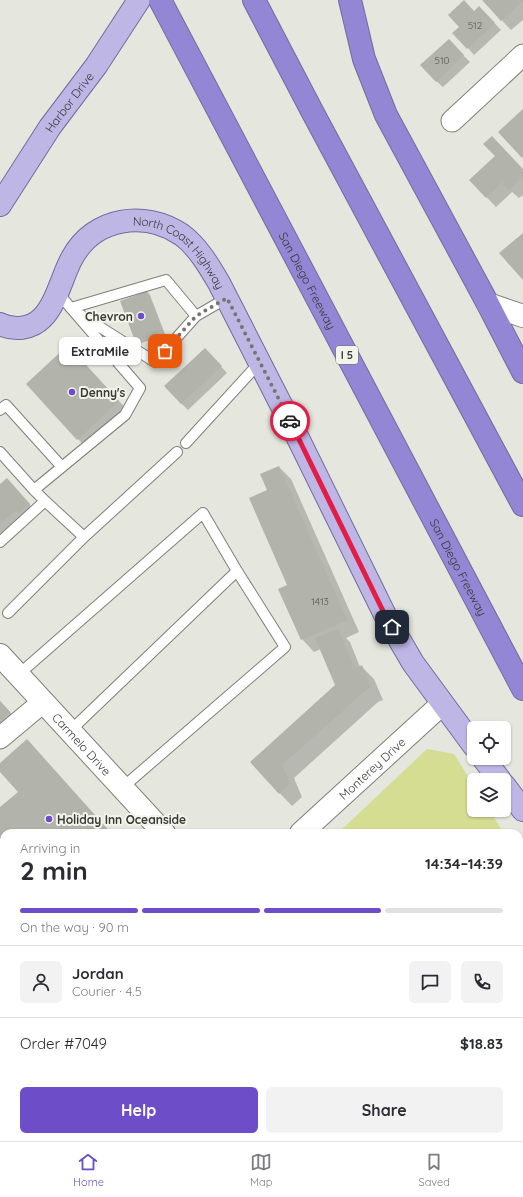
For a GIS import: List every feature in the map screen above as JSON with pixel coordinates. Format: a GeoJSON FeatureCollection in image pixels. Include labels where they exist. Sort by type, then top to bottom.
{"type":"FeatureCollection","features":[{"type":"Feature","properties":{"kind":"highway","name":"San Diego Freeway"},"geometry":{"type":"LineString","coordinates":[[160,0],[523,689]]}},
{"type":"Feature","properties":{"kind":"highway"},"geometry":{"type":"LineString","coordinates":[[254,0],[523,505]]}},
{"type":"Feature","properties":{"kind":"highway"},"geometry":{"type":"LineString","coordinates":[[270,0],[313,113]]}},
{"type":"Feature","properties":{"kind":"highway"},"geometry":{"type":"LineString","coordinates":[[350,0],[364,59],[386,114],[523,372]]}},
{"type":"Feature","properties":{"kind":"main road","name":"Harbor Drive"},"geometry":{"type":"LineString","coordinates":[[0,205],[50,127],[96,66],[139,0]]}},
{"type":"Feature","properties":{"kind":"main road","name":"North Coast Highway"},"geometry":{"type":"LineString","coordinates":[[0,324],[7,328],[20,328],[33,325],[43,317],[57,292],[72,258],[84,242],[100,230],[118,222],[135,220],[151,222],[168,227],[183,236],[206,261],[227,298],[385,615],[413,663],[467,737]]}},
{"type":"Feature","properties":{"kind":"main road"},"geometry":{"type":"LineString","coordinates":[[488,765],[495,773]]}},
{"type":"Feature","properties":{"kind":"main road"},"geometry":{"type":"LineString","coordinates":[[511,794],[523,810]]}},
{"type":"Feature","properties":{"kind":"street"},"geometry":{"type":"LineString","coordinates":[[452,121],[523,55]]}},
{"type":"Feature","properties":{"kind":"street"},"geometry":{"type":"LineString","coordinates":[[488,304],[523,316]]}},
{"type":"Feature","properties":{"kind":"street","name":"Carmelo Drive"},"geometry":{"type":"LineString","coordinates":[[1,659],[18,675],[160,829]]}},
{"type":"Feature","properties":{"kind":"street"},"geometry":{"type":"LineString","coordinates":[[0,738],[43,702]]}},
{"type":"Feature","properties":{"kind":"street","name":"Monterey Drive"},"geometry":{"type":"LineString","coordinates":[[305,829],[442,704]]}},
{"type":"Feature","properties":{"kind":"lane"},"geometry":{"type":"LineString","coordinates":[[71,308],[166,280],[196,316]]}},
{"type":"Feature","properties":{"kind":"lane"},"geometry":{"type":"LineString","coordinates":[[34,490],[125,415],[140,388],[57,292]]}},
{"type":"Feature","properties":{"kind":"lane"},"geometry":{"type":"LineString","coordinates":[[71,308],[155,362],[196,316],[227,298]]}},
{"type":"Feature","properties":{"kind":"lane"},"geometry":{"type":"LineString","coordinates":[[186,443],[260,362]]}},
{"type":"Feature","properties":{"kind":"lane"},"geometry":{"type":"LineString","coordinates":[[0,410],[6,405],[62,466]]}},
{"type":"Feature","properties":{"kind":"lane"},"geometry":{"type":"LineString","coordinates":[[0,452],[34,490],[84,537]]}},
{"type":"Feature","properties":{"kind":"lane"},"geometry":{"type":"LineString","coordinates":[[8,614],[84,537],[177,452]]}},
{"type":"Feature","properties":{"kind":"lane"},"geometry":{"type":"LineString","coordinates":[[0,542],[45,501]]}},
{"type":"Feature","properties":{"kind":"lane"},"geometry":{"type":"LineString","coordinates":[[18,675],[203,513],[237,571],[285,647],[122,788]]}},
{"type":"Feature","properties":{"kind":"lane"},"geometry":{"type":"LineString","coordinates":[[70,731],[237,571]]}},
{"type":"Feature","properties":{"kind":"green space"},"geometry":{"type":"Polygon","coordinates":[[[427,749],[454,754],[467,775],[467,817],[494,817],[501,829],[342,829],[427,749]]]}},
{"type":"Feature","properties":{"kind":"building"},"geometry":{"type":"Polygon","coordinates":[[[464,0],[474,11],[479,6],[495,23],[467,49],[452,33],[459,27],[448,15],[464,0]]]}},
{"type":"Feature","properties":{"kind":"building"},"geometry":{"type":"Polygon","coordinates":[[[482,0],[523,0],[523,1],[501,21],[482,0]]]}},
{"type":"Feature","properties":{"kind":"building"},"geometry":{"type":"Polygon","coordinates":[[[449,39],[464,55],[436,82],[420,65],[449,39]]]}},
{"type":"Feature","properties":{"kind":"building"},"geometry":{"type":"Polygon","coordinates":[[[523,109],[523,157],[522,158],[498,132],[523,109]]]}},
{"type":"Feature","properties":{"kind":"building"},"geometry":{"type":"Polygon","coordinates":[[[492,136],[523,169],[523,176],[509,190],[502,182],[486,198],[469,180],[495,156],[483,144],[492,136]]]}},
{"type":"Feature","properties":{"kind":"building"},"geometry":{"type":"Polygon","coordinates":[[[523,233],[523,280],[499,253],[523,233]]]}},
{"type":"Feature","properties":{"kind":"building","name":"Chevron"},"geometry":{"type":"Polygon","coordinates":[[[147,291],[163,331],[135,341],[120,301],[147,291]]]}},
{"type":"Feature","properties":{"kind":"building","name":"Denny's"},"geometry":{"type":"Polygon","coordinates":[[[68,345],[119,401],[77,440],[26,384],[68,345]]]}},
{"type":"Feature","properties":{"kind":"building"},"geometry":{"type":"Polygon","coordinates":[[[205,348],[222,366],[181,404],[164,386],[205,348]]]}},
{"type":"Feature","properties":{"kind":"building"},"geometry":{"type":"Polygon","coordinates":[[[279,466],[347,620],[301,640],[278,589],[287,585],[249,498],[267,490],[260,474],[279,466]]]}},
{"type":"Feature","properties":{"kind":"building"},"geometry":{"type":"Polygon","coordinates":[[[7,478],[30,504],[19,513],[16,510],[0,524],[0,484],[7,478]]]}},
{"type":"Feature","properties":{"kind":"building"},"geometry":{"type":"Polygon","coordinates":[[[338,629],[355,669],[362,665],[371,687],[282,765],[290,784],[279,794],[250,762],[335,685],[315,638],[338,629]]]}},
{"type":"Feature","properties":{"kind":"building"},"geometry":{"type":"Polygon","coordinates":[[[0,701],[10,712],[0,722],[0,701]]]}},
{"type":"Feature","properties":{"kind":"building","name":"Holiday Inn Oceanside"},"geometry":{"type":"Polygon","coordinates":[[[27,739],[107,829],[0,829],[0,807],[18,792],[0,772],[0,763],[27,739]]]}},
{"type":"Feature","properties":{"kind":"way so far"},"geometry":{"type":"LineString","coordinates":[[165,351],[196,316],[227,298],[290,421]]}},
{"type":"Feature","properties":{"kind":"place","name":"Chevron"},"geometry":{"type":"Point","coordinates":[141,316]}},
{"type":"Feature","properties":{"kind":"place","name":"ExtraMile"},"geometry":{"type":"Point","coordinates":[165,351]}},
{"type":"Feature","properties":{"kind":"place","name":"Denny's"},"geometry":{"type":"Point","coordinates":[72,392]}},
{"type":"Feature","properties":{"kind":"place","name":"Holiday Inn Oceanside"},"geometry":{"type":"Point","coordinates":[49,819]}},
{"type":"Feature","properties":{"kind":"route"},"geometry":{"type":"LineString","coordinates":[[290,421],[392,627]]}}]}
